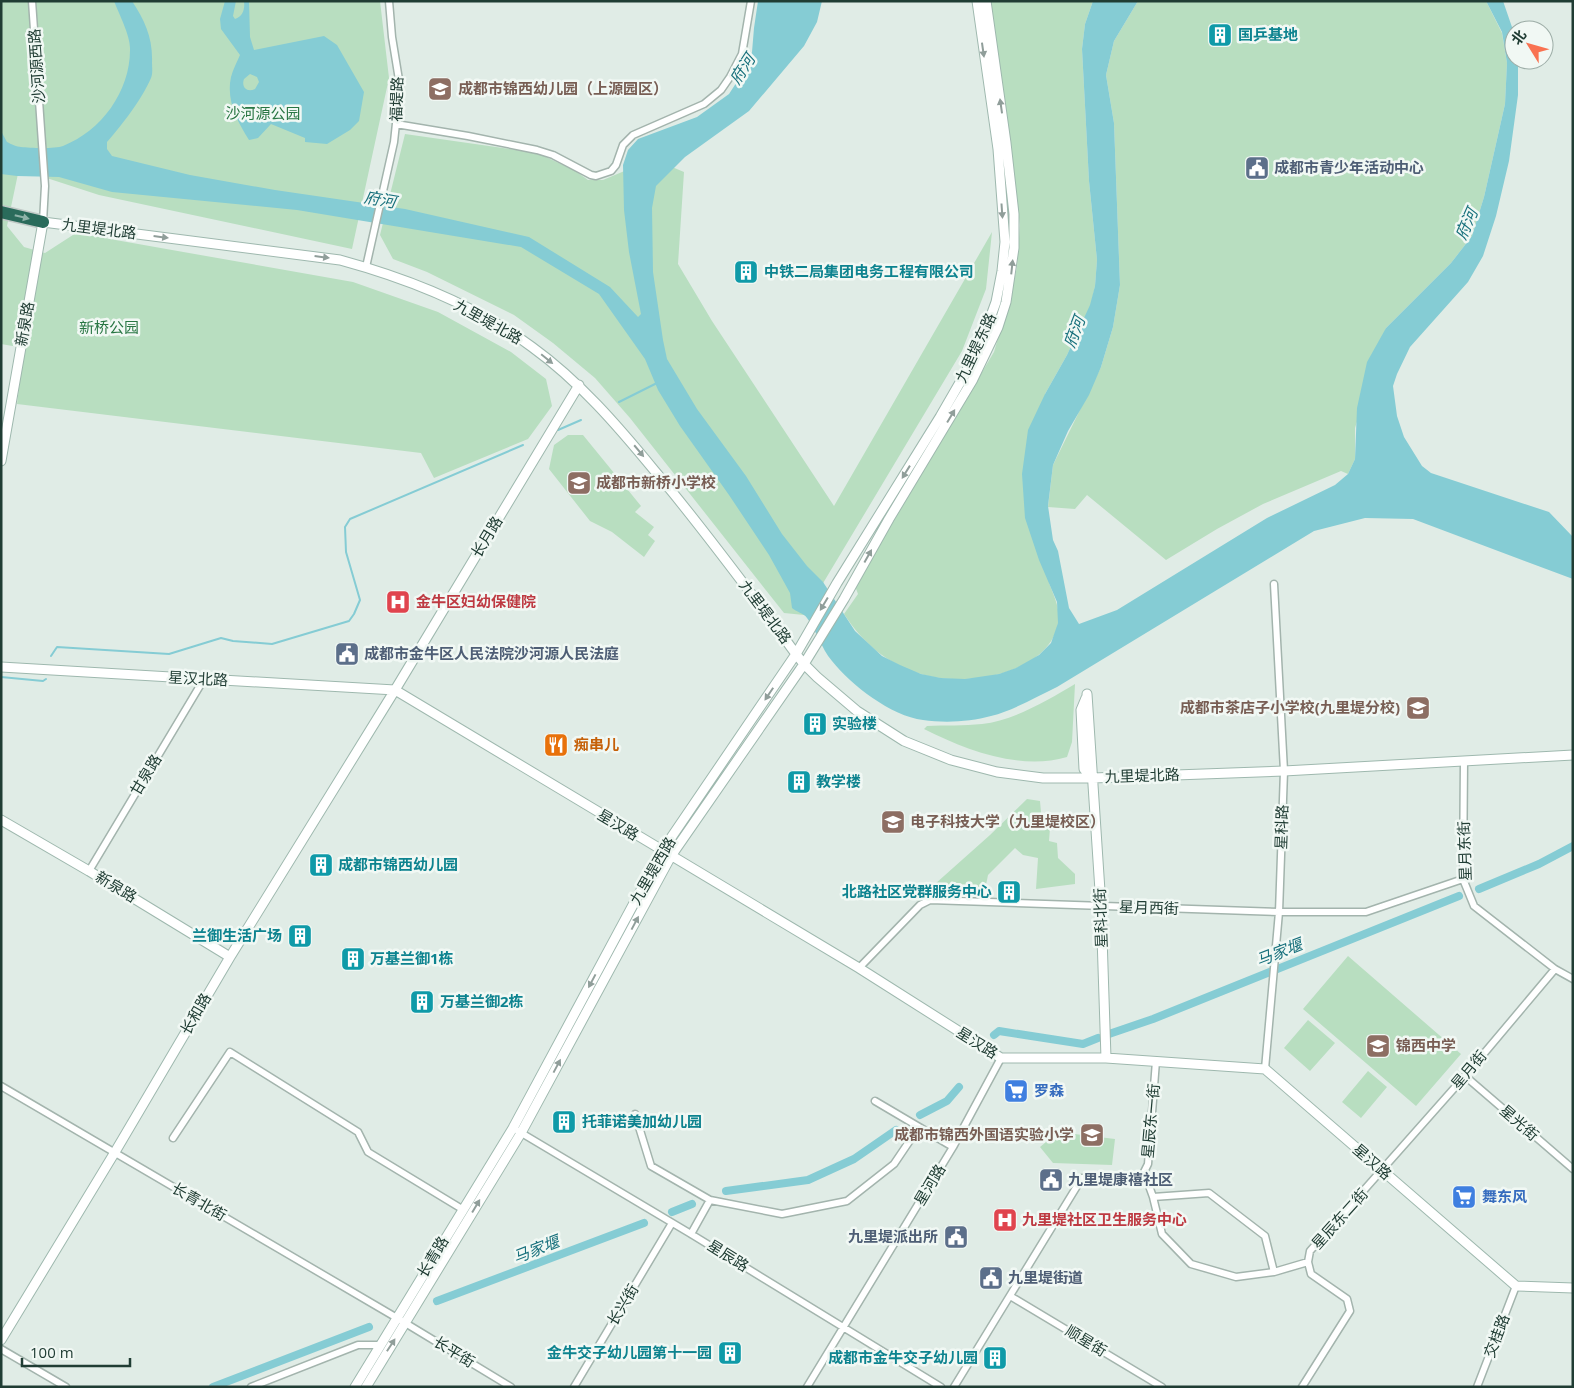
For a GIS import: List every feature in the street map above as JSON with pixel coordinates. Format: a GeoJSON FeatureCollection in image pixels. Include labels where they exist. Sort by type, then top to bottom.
{"type":"FeatureCollection","features":[{"type":"Feature","properties":{"kind":"highway"},"geometry":{"type":"LineString","coordinates":[[1,212],[43,222]]}},
{"type":"Feature","properties":{"kind":"street","name":"沙河源西路"},"geometry":{"type":"LineString","coordinates":[[32,1],[45,186]]}},
{"type":"Feature","properties":{"kind":"street","name":"福堤路"},"geometry":{"type":"LineString","coordinates":[[366,267],[394,142],[400,86],[392,36],[389,1]]}},
{"type":"Feature","properties":{"kind":"street"},"geometry":{"type":"LineString","coordinates":[[396,124],[516,145],[553,155],[591,175],[603,175],[611,171],[616,165],[623,145],[633,135],[704,104],[721,90],[742,54],[751,1]]}},
{"type":"Feature","properties":{"kind":"street","name":"九里堤东路"},"geometry":{"type":"LineString","coordinates":[[812,626],[966,372],[984,335],[996,302],[1005,242],[998,149],[976,1]]}},
{"type":"Feature","properties":{"kind":"street"},"geometry":{"type":"LineString","coordinates":[[366,1387],[521,1132],[671,856],[820,639],[972,381],[994,335],[1006,302],[1014,248],[1014,214],[986,1]]}},
{"type":"Feature","properties":{"kind":"street","name":"新泉路"},"geometry":{"type":"LineString","coordinates":[[1,461],[43,222],[45,186]]}},
{"type":"Feature","properties":{"kind":"street","name":"九里堤北路"},"geometry":{"type":"LineString","coordinates":[[43,222],[340,260],[416,285],[484,316],[532,346],[579,385],[621,429],[687,509],[796,654],[817,677],[858,711],[904,741],[951,760],[997,772],[1042,778],[1093,778],[1573,755]]}},
{"type":"Feature","properties":{"kind":"street","name":"长月路"},"geometry":{"type":"LineString","coordinates":[[395,690],[579,385]]}},
{"type":"Feature","properties":{"kind":"street","name":"星科路"},"geometry":{"type":"LineString","coordinates":[[1265,1069],[1278,912],[1284,770],[1274,584]]}},
{"type":"Feature","properties":{"kind":"street","name":"九里堤西路"},"geometry":{"type":"LineString","coordinates":[[513,1128],[662,851],[796,654],[812,626]]}},
{"type":"Feature","properties":{"kind":"street","name":"星汉北路"},"geometry":{"type":"LineString","coordinates":[[1,667],[395,690]]}},
{"type":"Feature","properties":{"kind":"street","name":"甘泉路"},"geometry":{"type":"LineString","coordinates":[[89,871],[204,679]]}},
{"type":"Feature","properties":{"kind":"street","name":"星汉路"},"geometry":{"type":"LineString","coordinates":[[395,690],[859,968],[1001,1058],[1106,1058],[1265,1069],[1516,1286]]}},
{"type":"Feature","properties":{"kind":"street","name":"长和路"},"geometry":{"type":"LineString","coordinates":[[1,1340],[230,957],[395,690]]}},
{"type":"Feature","properties":{"kind":"street","name":"星科北街"},"geometry":{"type":"LineString","coordinates":[[1093,778],[1084,769],[1081,710],[1087,694],[1093,778],[1101,906],[1106,1058]]}},
{"type":"Feature","properties":{"kind":"street","name":"星月东街"},"geometry":{"type":"LineString","coordinates":[[1464,761],[1463,879],[1474,906],[1555,969],[1573,979]]}},
{"type":"Feature","properties":{"kind":"street","name":"新泉路"},"geometry":{"type":"LineString","coordinates":[[1,820],[230,957]]}},
{"type":"Feature","properties":{"kind":"street","name":"星月西街"},"geometry":{"type":"LineString","coordinates":[[859,968],[920,905],[930,900],[1278,912],[1366,912],[1463,879]]}},
{"type":"Feature","properties":{"kind":"street","name":"星月街"},"geometry":{"type":"LineString","coordinates":[[1382,1171],[1555,969]]}},
{"type":"Feature","properties":{"kind":"street"},"geometry":{"type":"LineString","coordinates":[[173,1138],[230,1052],[358,1132],[368,1152],[462,1209]]}},
{"type":"Feature","properties":{"kind":"street","name":"星河路"},"geometry":{"type":"LineString","coordinates":[[807,1387],[953,1146],[1001,1058]]}},
{"type":"Feature","properties":{"kind":"street","name":"星辰东一街"},"geometry":{"type":"LineString","coordinates":[[954,1387],[1082,1178],[1138,1177],[1144,1172],[1148,1164],[1156,1061]]}},
{"type":"Feature","properties":{"kind":"street","name":"星光街"},"geometry":{"type":"LineString","coordinates":[[1465,1076],[1573,1169]]}},
{"type":"Feature","properties":{"kind":"street","name":"长青北街"},"geometry":{"type":"LineString","coordinates":[[1,1086],[397,1318]]}},
{"type":"Feature","properties":{"kind":"street"},"geometry":{"type":"LineString","coordinates":[[875,1101],[953,1146]]}},
{"type":"Feature","properties":{"kind":"street"},"geometry":{"type":"LineString","coordinates":[[635,1114],[651,1166],[710,1200],[782,1214],[847,1201],[894,1164],[918,1127]]}},
{"type":"Feature","properties":{"kind":"street","name":"星辰路"},"geometry":{"type":"LineString","coordinates":[[513,1128],[672,1222],[941,1387]]}},
{"type":"Feature","properties":{"kind":"street","name":"长青路"},"geometry":{"type":"LineString","coordinates":[[355,1387],[513,1128]]}},
{"type":"Feature","properties":{"kind":"street","name":"星辰东二街"},"geometry":{"type":"LineString","coordinates":[[1302,1387],[1350,1311],[1347,1299],[1312,1274],[1308,1262],[1310,1251],[1382,1171]]}},
{"type":"Feature","properties":{"kind":"street"},"geometry":{"type":"LineString","coordinates":[[1144,1172],[1153,1197],[1162,1234],[1191,1264],[1236,1276],[1274,1272],[1308,1262]]}},
{"type":"Feature","properties":{"kind":"street"},"geometry":{"type":"LineString","coordinates":[[1153,1197],[1209,1193],[1265,1236],[1274,1272]]}},
{"type":"Feature","properties":{"kind":"street"},"geometry":{"type":"LineString","coordinates":[[691,1234],[710,1200]]}},
{"type":"Feature","properties":{"kind":"street","name":"长兴街"},"geometry":{"type":"LineString","coordinates":[[574,1387],[672,1222]]}},
{"type":"Feature","properties":{"kind":"street"},"geometry":{"type":"LineString","coordinates":[[1516,1286],[1573,1288]]}},
{"type":"Feature","properties":{"kind":"street","name":"交桂路"},"geometry":{"type":"LineString","coordinates":[[1477,1387],[1516,1286]]}},
{"type":"Feature","properties":{"kind":"street","name":"顺星街"},"geometry":{"type":"LineString","coordinates":[[1010,1296],[1162,1387]]}},
{"type":"Feature","properties":{"kind":"street","name":"长平街"},"geometry":{"type":"LineString","coordinates":[[397,1318],[511,1387]]}},
{"type":"Feature","properties":{"kind":"street"},"geometry":{"type":"LineString","coordinates":[[251,1387],[358,1345],[381,1345]]}},
{"type":"Feature","properties":{"kind":"street"},"geometry":{"type":"LineString","coordinates":[[1,1349],[66,1387]]}},
{"type":"Feature","properties":{"kind":"green space"},"geometry":{"type":"Polygon","coordinates":[[[1,1],[380,1],[389,78],[352,249],[99,195],[19,169],[7,226],[24,247],[45,253],[76,233],[353,282],[438,312],[511,352],[546,379],[552,406],[528,439],[434,478],[421,453],[17,404],[24,348],[1,344],[1,1]]]}},
{"type":"Feature","properties":{"kind":"green space"},"geometry":{"type":"Polygon","coordinates":[[[990,1],[1093,1],[1085,24],[1082,49],[1089,181],[1097,260],[1091,305],[1067,355],[1045,394],[1049,583],[1058,608],[1058,624],[1051,642],[1038,656],[1021,666],[980,678],[938,678],[909,670],[887,658],[859,634],[844,614],[858,594],[855,586],[994,352],[1012,290],[1017,267],[1020,225],[990,1]]]}},
{"type":"Feature","properties":{"kind":"green space"},"geometry":{"type":"Polygon","coordinates":[[[1138,1],[1486,1],[1502,33],[1504,70],[1507,70],[1505,104],[1484,197],[1472,236],[1451,263],[1386,328],[1355,428],[1355,459],[1348,474],[1341,471],[1263,504],[1166,560],[1087,495],[1075,509],[1048,507],[1053,465],[1101,367],[1113,327],[1120,285],[1114,123],[1106,75],[1114,41],[1138,1]]]}},
{"type":"Feature","properties":{"kind":"green space"},"geometry":{"type":"Polygon","coordinates":[[[405,134],[537,153],[574,170],[588,180],[603,180],[653,159],[684,172],[678,264],[712,321],[834,506],[992,232],[986,289],[962,351],[804,615],[784,613],[630,418],[595,378],[553,343],[514,315],[427,272],[393,259],[380,235],[405,134]]]}},
{"type":"Feature","properties":{"kind":"green space"},"geometry":{"type":"Polygon","coordinates":[[[568,435],[583,435],[641,506],[635,512],[654,527],[648,535],[655,541],[644,557],[612,532],[590,521],[549,469],[554,445],[568,435]]]}},
{"type":"Feature","properties":{"kind":"green space"},"geometry":{"type":"Polygon","coordinates":[[[1075,684],[1072,742],[1067,757],[1049,761],[1012,760],[975,751],[924,729],[927,726],[982,724],[1006,719],[1030,709],[1075,684]]]}},
{"type":"Feature","properties":{"kind":"green space"},"geometry":{"type":"Polygon","coordinates":[[[1027,799],[1040,801],[1042,824],[1050,828],[1049,841],[1057,843],[1058,858],[1075,874],[1075,884],[1036,889],[1038,858],[1023,855],[1015,848],[988,875],[985,890],[943,888],[935,884],[990,835],[1027,799]]]}},
{"type":"Feature","properties":{"kind":"green space"},"geometry":{"type":"Polygon","coordinates":[[[1348,956],[1461,1054],[1416,1106],[1303,1009],[1348,956]]]}},
{"type":"Feature","properties":{"kind":"green space"},"geometry":{"type":"Polygon","coordinates":[[[1308,1020],[1335,1043],[1310,1071],[1284,1048],[1308,1020]]]}},
{"type":"Feature","properties":{"kind":"green space"},"geometry":{"type":"Polygon","coordinates":[[[1368,1071],[1387,1087],[1361,1118],[1342,1102],[1368,1071]]]}},
{"type":"Feature","properties":{"kind":"green space"},"geometry":{"type":"Polygon","coordinates":[[[1058,1132],[1115,1139],[1112,1165],[1053,1163],[1040,1147],[1058,1132]]]}},
{"type":"Feature","properties":{"kind":"water"},"geometry":{"type":"Polygon","coordinates":[[[114,1],[132,1],[141,16],[150,38],[152,74],[137,103],[107,142],[107,149],[112,156],[190,175],[275,190],[405,209],[529,237],[610,287],[638,317],[641,314],[629,252],[624,210],[623,165],[628,150],[638,139],[697,117],[729,94],[744,71],[752,52],[758,1],[822,1],[817,22],[804,46],[749,111],[685,157],[656,186],[652,208],[653,272],[667,359],[697,409],[746,476],[782,534],[807,566],[823,582],[855,631],[882,656],[900,665],[921,674],[941,678],[965,679],[999,674],[1016,668],[1039,655],[1051,643],[1058,623],[1057,602],[1039,560],[1025,518],[1022,474],[1028,430],[1045,394],[1067,355],[1090,305],[1095,286],[1097,260],[1089,181],[1082,49],[1085,24],[1093,1],[1138,1],[1114,41],[1106,75],[1114,123],[1120,285],[1113,327],[1101,367],[1089,395],[1068,431],[1053,465],[1048,506],[1053,540],[1058,551],[1069,608],[1079,624],[1117,610],[1267,518],[1335,485],[1348,474],[1355,459],[1357,408],[1367,362],[1386,328],[1451,263],[1472,236],[1484,197],[1505,104],[1507,70],[1518,70],[1518,95],[1509,161],[1496,216],[1483,256],[1468,282],[1410,347],[1393,386],[1397,416],[1404,437],[1422,466],[1431,473],[1549,512],[1573,537],[1573,579],[1413,519],[1365,518],[1314,531],[1057,687],[1025,703],[1000,713],[966,721],[948,722],[911,717],[885,706],[850,680],[828,656],[807,618],[792,608],[790,593],[769,555],[680,426],[658,390],[645,359],[599,294],[521,247],[297,210],[112,192],[59,177],[1,174],[1,131],[7,142],[18,146],[30,148],[59,147],[77,139],[102,119],[120,94],[125,79],[129,64],[130,48],[126,31],[114,1]]]}},
{"type":"Feature","properties":{"kind":"water"},"geometry":{"type":"Polygon","coordinates":[[[225,1],[236,1],[233,16],[235,19],[243,12],[244,1],[249,1],[250,37],[254,50],[324,36],[337,45],[364,92],[359,121],[350,130],[327,144],[305,142],[305,138],[271,124],[258,138],[249,140],[237,118],[230,94],[231,77],[240,55],[221,29],[220,19],[225,1]],[[250,74],[244,79],[245,89],[255,89],[259,82],[257,77],[250,74]]]}},
{"type":"Feature","properties":{"kind":"water"},"geometry":{"type":"Polygon","coordinates":[[[1486,1],[1503,1],[1510,20],[1504,20],[1504,44],[1502,32],[1486,1]]]}},
{"type":"Feature","properties":{"kind":"waterway"},"geometry":{"type":"LineString","coordinates":[[619,402],[657,383]]}},
{"type":"Feature","properties":{"kind":"waterway"},"geometry":{"type":"LineString","coordinates":[[558,430],[581,420]]}},
{"type":"Feature","properties":{"kind":"waterway"},"geometry":{"type":"LineString","coordinates":[[51,656],[57,647],[169,654],[221,638],[233,641],[272,644],[349,621],[360,600],[346,552],[345,527],[350,519],[523,445]]}},
{"type":"Feature","properties":{"kind":"waterway"},"geometry":{"type":"LineString","coordinates":[[1,677],[43,681],[46,679]]}},
{"type":"Feature","properties":{"kind":"waterway","name":"马家堰"},"geometry":{"type":"LineString","coordinates":[[1479,889],[1539,864],[1573,846]]}},
{"type":"Feature","properties":{"kind":"waterway","name":"马家堰"},"geometry":{"type":"LineString","coordinates":[[1109,1034],[1153,1019],[1459,896]]}},
{"type":"Feature","properties":{"kind":"waterway","name":"马家堰"},"geometry":{"type":"LineString","coordinates":[[994,1035],[999,1031],[1083,1044],[1098,1038]]}},
{"type":"Feature","properties":{"kind":"waterway","name":"马家堰"},"geometry":{"type":"LineString","coordinates":[[920,1115],[947,1101],[959,1087]]}},
{"type":"Feature","properties":{"kind":"waterway","name":"马家堰"},"geometry":{"type":"LineString","coordinates":[[726,1191],[808,1180],[854,1159],[896,1130]]}},
{"type":"Feature","properties":{"kind":"waterway","name":"马家堰"},"geometry":{"type":"LineString","coordinates":[[672,1212],[692,1204]]}},
{"type":"Feature","properties":{"kind":"waterway","name":"马家堰"},"geometry":{"type":"LineString","coordinates":[[437,1301],[644,1223]]}},
{"type":"Feature","properties":{"kind":"waterway","name":"马家堰"},"geometry":{"type":"LineString","coordinates":[[213,1387],[369,1327]]}},
{"type":"Feature","properties":{"kind":"place","name":"国乒基地"},"geometry":{"type":"Point","coordinates":[1220,35]}},
{"type":"Feature","properties":{"kind":"place","name":"成都市锦西幼儿园（上源园区）"},"geometry":{"type":"Point","coordinates":[440,89]}},
{"type":"Feature","properties":{"kind":"place","name":"成都市青少年活动中心"},"geometry":{"type":"Point","coordinates":[1257,168]}},
{"type":"Feature","properties":{"kind":"place","name":"中铁二局集团电务工程有限公司"},"geometry":{"type":"Point","coordinates":[746,272]}},
{"type":"Feature","properties":{"kind":"place","name":"成都市新桥小学校"},"geometry":{"type":"Point","coordinates":[579,483]}},
{"type":"Feature","properties":{"kind":"place","name":"金牛区妇幼保健院"},"geometry":{"type":"Point","coordinates":[398,602]}},
{"type":"Feature","properties":{"kind":"place","name":"成都市金牛区人民法院沙河源人民法庭"},"geometry":{"type":"Point","coordinates":[347,654]}},
{"type":"Feature","properties":{"kind":"place","name":"成都市茶店子小学校(九里堤分校)"},"geometry":{"type":"Point","coordinates":[1418,708]}},
{"type":"Feature","properties":{"kind":"place","name":"实验楼"},"geometry":{"type":"Point","coordinates":[815,724]}},
{"type":"Feature","properties":{"kind":"place","name":"痴串儿"},"geometry":{"type":"Point","coordinates":[556,745]}},
{"type":"Feature","properties":{"kind":"place","name":"教学楼"},"geometry":{"type":"Point","coordinates":[799,782]}},
{"type":"Feature","properties":{"kind":"place","name":"电子科技大学（九里堤校区）"},"geometry":{"type":"Point","coordinates":[893,822]}},
{"type":"Feature","properties":{"kind":"place","name":"成都市锦西幼儿园"},"geometry":{"type":"Point","coordinates":[321,865]}},
{"type":"Feature","properties":{"kind":"place","name":"北路社区党群服务中心"},"geometry":{"type":"Point","coordinates":[1009,892]}},
{"type":"Feature","properties":{"kind":"place","name":"兰御生活广场"},"geometry":{"type":"Point","coordinates":[300,936]}},
{"type":"Feature","properties":{"kind":"place","name":"万基兰御1栋"},"geometry":{"type":"Point","coordinates":[353,959]}},
{"type":"Feature","properties":{"kind":"place","name":"万基兰御2栋"},"geometry":{"type":"Point","coordinates":[422,1002]}},
{"type":"Feature","properties":{"kind":"place","name":"锦西中学"},"geometry":{"type":"Point","coordinates":[1378,1046]}},
{"type":"Feature","properties":{"kind":"place","name":"罗森"},"geometry":{"type":"Point","coordinates":[1016,1091]}},
{"type":"Feature","properties":{"kind":"place","name":"托菲诺美加幼儿园"},"geometry":{"type":"Point","coordinates":[564,1122]}},
{"type":"Feature","properties":{"kind":"place","name":"成都市锦西外国语实验小学"},"geometry":{"type":"Point","coordinates":[1092,1135]}},
{"type":"Feature","properties":{"kind":"place","name":"九里堤康禧社区"},"geometry":{"type":"Point","coordinates":[1051,1180]}},
{"type":"Feature","properties":{"kind":"place","name":"舞东风"},"geometry":{"type":"Point","coordinates":[1464,1197]}},
{"type":"Feature","properties":{"kind":"place","name":"九里堤社区卫生服务中心"},"geometry":{"type":"Point","coordinates":[1005,1220]}},
{"type":"Feature","properties":{"kind":"place","name":"九里堤派出所"},"geometry":{"type":"Point","coordinates":[956,1237]}},
{"type":"Feature","properties":{"kind":"place","name":"九里堤街道"},"geometry":{"type":"Point","coordinates":[991,1278]}},
{"type":"Feature","properties":{"kind":"place","name":"金牛交子幼儿园第十一园"},"geometry":{"type":"Point","coordinates":[730,1353]}},
{"type":"Feature","properties":{"kind":"place","name":"成都市金牛交子幼儿园"},"geometry":{"type":"Point","coordinates":[995,1358]}},
{"type":"Feature","properties":{"kind":"water label","name":"府河"},"geometry":{"type":"Point","coordinates":[742,69]}},
{"type":"Feature","properties":{"kind":"water label","name":"府河"},"geometry":{"type":"Point","coordinates":[380,199]}},
{"type":"Feature","properties":{"kind":"water label","name":"府河"},"geometry":{"type":"Point","coordinates":[1466,224]}},
{"type":"Feature","properties":{"kind":"water label","name":"府河"},"geometry":{"type":"Point","coordinates":[1074,332]}},
{"type":"Feature","properties":{"kind":"park label","name":"沙河源公园"},"geometry":{"type":"Point","coordinates":[263,114]}},
{"type":"Feature","properties":{"kind":"park label","name":"新桥公园"},"geometry":{"type":"Point","coordinates":[109,328]}}]}
